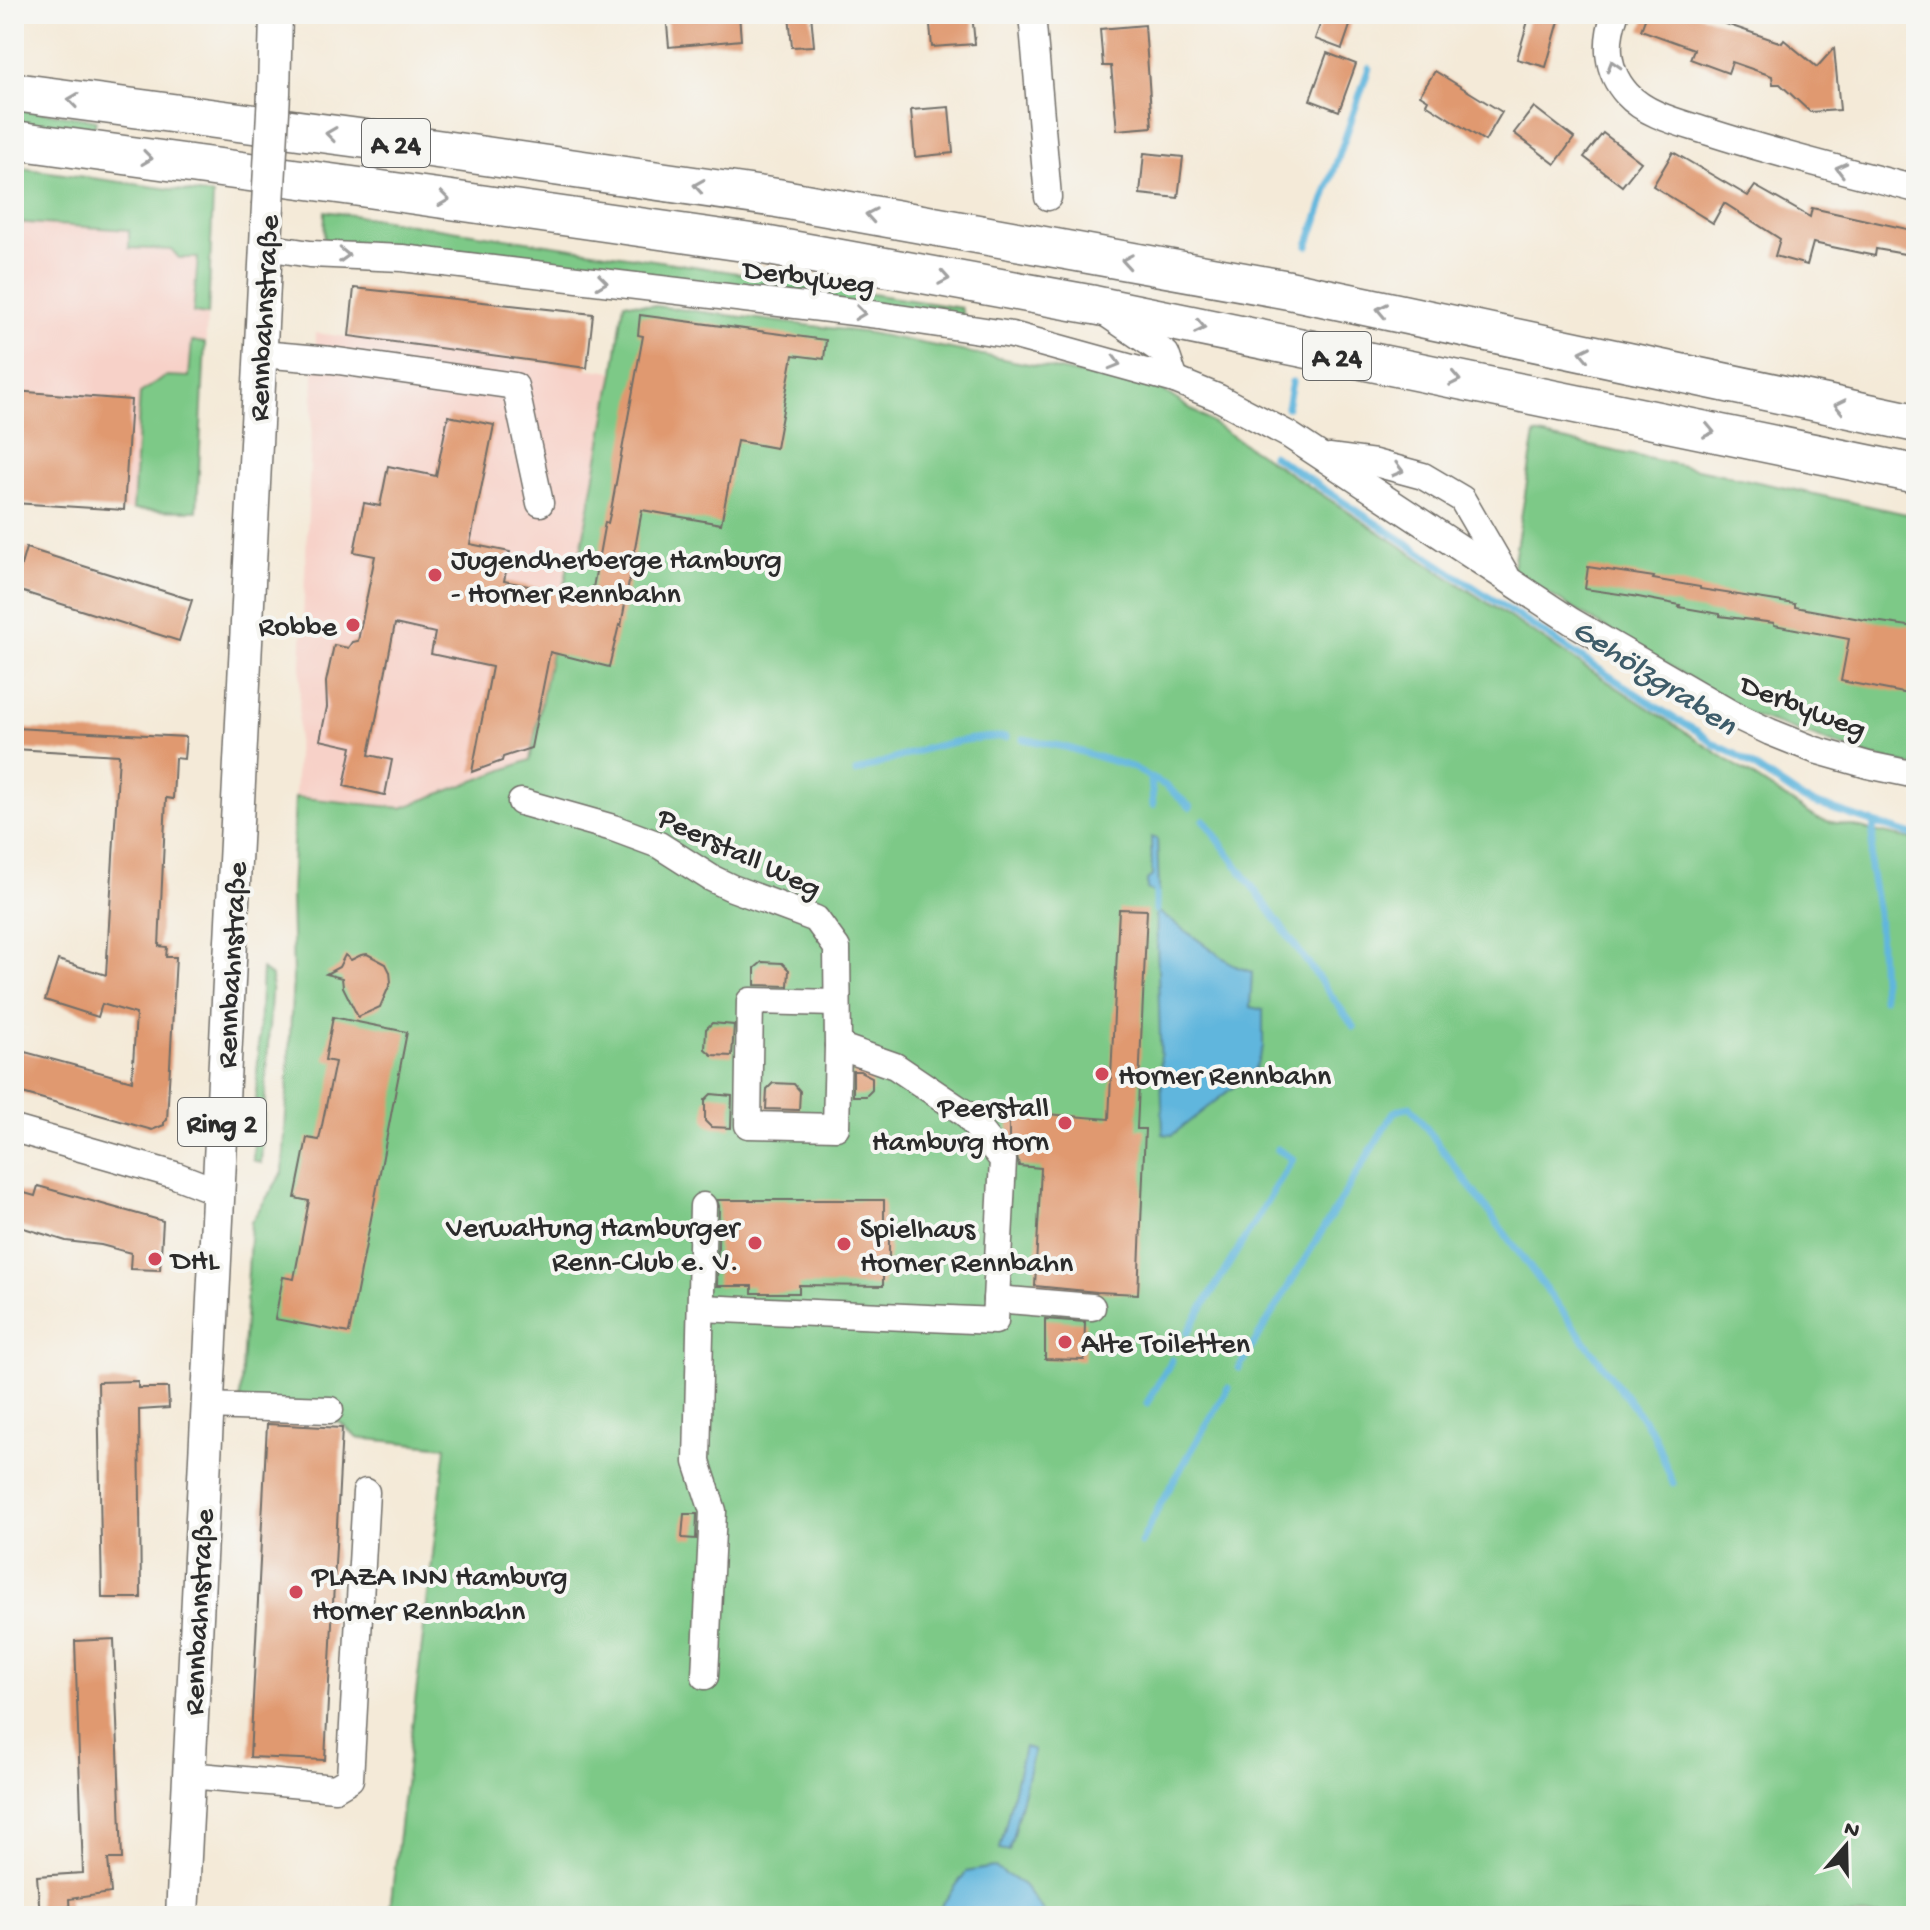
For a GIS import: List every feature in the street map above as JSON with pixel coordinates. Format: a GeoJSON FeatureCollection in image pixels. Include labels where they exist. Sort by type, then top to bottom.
{"type":"FeatureCollection","features":[{"type":"Feature","properties":{"kind":"highway","name":"A 24"},"geometry":{"type":"LineString","coordinates":[[14,92],[777,198],[1289,290],[1916,423]]}},
{"type":"Feature","properties":{"kind":"highway","name":"A 24"},"geometry":{"type":"LineString","coordinates":[[14,140],[758,244],[1094,305],[1916,474]]}},
{"type":"Feature","properties":{"kind":"main road","name":"Rennbahnstraße"},"geometry":{"type":"LineString","coordinates":[[182,1916],[276,14]]}},
{"type":"Feature","properties":{"kind":"street"},"geometry":{"type":"LineString","coordinates":[[1032,14],[1048,197]]}},
{"type":"Feature","properties":{"kind":"street"},"geometry":{"type":"LineString","coordinates":[[1615,14],[1609,31],[1608,50],[1615,77],[1627,95],[1643,107],[1751,145],[1916,189]]}},
{"type":"Feature","properties":{"kind":"street","name":"Derbyweg"},"geometry":{"type":"LineString","coordinates":[[266,247],[310,254],[402,258],[879,315],[1012,335],[1175,380],[1289,435],[1571,621],[1730,713],[1815,750],[1916,775]]}},
{"type":"Feature","properties":{"kind":"street"},"geometry":{"type":"LineString","coordinates":[[1094,305],[1166,354],[1175,380]]}},
{"type":"Feature","properties":{"kind":"street"},"geometry":{"type":"LineString","coordinates":[[261,354],[331,360],[515,386],[540,503]]}},
{"type":"Feature","properties":{"kind":"street","name":"Derbyweg"},"geometry":{"type":"LineString","coordinates":[[1321,456],[1375,463],[1423,476],[1462,499],[1510,582]]}},
{"type":"Feature","properties":{"kind":"street","name":"Peerstall Weg"},"geometry":{"type":"LineString","coordinates":[[521,802],[613,828],[659,845],[732,888],[816,919],[837,948],[836,1127],[748,1125],[750,1001],[836,1003]]}},
{"type":"Feature","properties":{"kind":"street"},"geometry":{"type":"LineString","coordinates":[[701,1308],[995,1321],[1003,1160],[966,1114],[895,1066],[838,1046]]}},
{"type":"Feature","properties":{"kind":"street"},"geometry":{"type":"LineString","coordinates":[[14,1129],[175,1175],[219,1192]]}},
{"type":"Feature","properties":{"kind":"street"},"geometry":{"type":"LineString","coordinates":[[703,1206],[697,1462],[713,1511],[705,1676]]}},
{"type":"Feature","properties":{"kind":"street"},"geometry":{"type":"LineString","coordinates":[[996,1299],[1092,1307]]}},
{"type":"Feature","properties":{"kind":"street"},"geometry":{"type":"LineString","coordinates":[[207,1406],[330,1410]]}},
{"type":"Feature","properties":{"kind":"street"},"geometry":{"type":"LineString","coordinates":[[188,1775],[335,1788],[350,1779],[366,1492]]}},
{"type":"Feature","properties":{"kind":"shaded area"},"geometry":{"type":"Polygon","coordinates":[[[14,217],[211,238],[197,511],[14,503],[14,217]]]}},
{"type":"Feature","properties":{"kind":"shaded area","name":"Jugendherberge Hamburg - Horner Rennbahn"},"geometry":{"type":"Polygon","coordinates":[[[316,333],[614,372],[580,556],[569,557],[530,761],[402,808],[295,797],[316,333]]]}},
{"type":"Feature","properties":{"kind":"green space"},"geometry":{"type":"Polygon","coordinates":[[[14,108],[96,120],[93,135],[14,123],[14,108]]]}},
{"type":"Feature","properties":{"kind":"green space"},"geometry":{"type":"Polygon","coordinates":[[[14,167],[213,195],[208,315],[193,313],[198,258],[179,258],[172,250],[129,248],[129,230],[14,222],[14,167]]]}},
{"type":"Feature","properties":{"kind":"green space"},"geometry":{"type":"Polygon","coordinates":[[[325,211],[961,308],[964,319],[324,246],[325,211]]]}},
{"type":"Feature","properties":{"kind":"green space","name":"Horner Rennbahn"},"geometry":{"type":"Polygon","coordinates":[[[624,302],[869,333],[1162,390],[1818,819],[1916,840],[1916,1916],[389,1916],[446,1447],[358,1438],[339,1422],[239,1417],[251,1222],[283,1172],[293,977],[291,895],[295,797],[402,808],[530,760],[570,556],[580,556],[624,302]]]}},
{"type":"Feature","properties":{"kind":"green space"},"geometry":{"type":"Polygon","coordinates":[[[192,341],[205,343],[197,511],[133,510],[140,393],[167,376],[189,377],[192,341]]]}},
{"type":"Feature","properties":{"kind":"green space"},"geometry":{"type":"Polygon","coordinates":[[[1535,434],[1916,516],[1916,767],[1870,756],[1753,716],[1512,572],[1535,434]]]}},
{"type":"Feature","properties":{"kind":"green space"},"geometry":{"type":"Polygon","coordinates":[[[262,969],[272,977],[261,1163],[253,1160],[262,969]]]}},
{"type":"Feature","properties":{"kind":"water"},"geometry":{"type":"Polygon","coordinates":[[[1151,837],[1157,839],[1159,890],[1156,894],[1147,889],[1147,880],[1152,876],[1151,837]]]}},
{"type":"Feature","properties":{"kind":"water"},"geometry":{"type":"Polygon","coordinates":[[[1156,910],[1235,966],[1252,972],[1250,1007],[1263,1010],[1263,1047],[1254,1071],[1172,1135],[1163,1134],[1156,910]]]}},
{"type":"Feature","properties":{"kind":"water"},"geometry":{"type":"Polygon","coordinates":[[[1024,1747],[1034,1750],[1009,1851],[1000,1849],[1024,1747]]]}},
{"type":"Feature","properties":{"kind":"water"},"geometry":{"type":"Polygon","coordinates":[[[994,1867],[1023,1885],[1047,1916],[934,1916],[966,1872],[994,1867]]]}},
{"type":"Feature","properties":{"kind":"building"},"geometry":{"type":"Polygon","coordinates":[[[666,14],[739,14],[741,40],[669,47],[666,14]]]}},
{"type":"Feature","properties":{"kind":"building"},"geometry":{"type":"Polygon","coordinates":[[[789,14],[811,14],[814,46],[792,47],[789,14]]]}},
{"type":"Feature","properties":{"kind":"building"},"geometry":{"type":"Polygon","coordinates":[[[929,14],[972,14],[975,44],[932,47],[929,14]]]}},
{"type":"Feature","properties":{"kind":"building"},"geometry":{"type":"Polygon","coordinates":[[[1324,14],[1354,14],[1342,49],[1315,39],[1324,14]]]}},
{"type":"Feature","properties":{"kind":"building"},"geometry":{"type":"Polygon","coordinates":[[[1530,14],[1561,14],[1546,67],[1517,59],[1530,14]]]}},
{"type":"Feature","properties":{"kind":"building"},"geometry":{"type":"Polygon","coordinates":[[[1647,14],[1697,14],[1782,43],[1784,40],[1817,67],[1834,48],[1840,110],[1810,112],[1780,84],[1773,84],[1772,76],[1732,62],[1728,73],[1690,59],[1694,49],[1641,30],[1647,14]]]}},
{"type":"Feature","properties":{"kind":"building"},"geometry":{"type":"Polygon","coordinates":[[[1145,25],[1152,127],[1117,130],[1111,66],[1103,66],[1100,29],[1145,25]]]}},
{"type":"Feature","properties":{"kind":"building"},"geometry":{"type":"Polygon","coordinates":[[[1327,53],[1356,64],[1339,111],[1310,100],[1327,53]]]}},
{"type":"Feature","properties":{"kind":"building"},"geometry":{"type":"Polygon","coordinates":[[[1435,71],[1502,112],[1485,141],[1426,104],[1428,100],[1420,95],[1435,71]]]}},
{"type":"Feature","properties":{"kind":"building"},"geometry":{"type":"Polygon","coordinates":[[[949,107],[953,153],[915,157],[911,110],[949,107]]]}},
{"type":"Feature","properties":{"kind":"building"},"geometry":{"type":"Polygon","coordinates":[[[1534,107],[1574,138],[1555,164],[1514,133],[1534,107]]]}},
{"type":"Feature","properties":{"kind":"building"},"geometry":{"type":"Polygon","coordinates":[[[1603,133],[1641,162],[1622,186],[1584,157],[1603,133]]]}},
{"type":"Feature","properties":{"kind":"building"},"geometry":{"type":"Polygon","coordinates":[[[1673,152],[1748,196],[1755,186],[1810,217],[1812,208],[1916,231],[1916,256],[1876,249],[1875,256],[1813,243],[1807,265],[1775,256],[1780,239],[1724,203],[1713,223],[1653,186],[1673,152]]]}},
{"type":"Feature","properties":{"kind":"building"},"geometry":{"type":"Polygon","coordinates":[[[1144,153],[1183,157],[1178,198],[1140,194],[1144,153]]]}},
{"type":"Feature","properties":{"kind":"building"},"geometry":{"type":"Polygon","coordinates":[[[354,288],[593,314],[587,368],[349,336],[354,288]]]}},
{"type":"Feature","properties":{"kind":"building"},"geometry":{"type":"Polygon","coordinates":[[[640,315],[826,340],[824,359],[793,355],[776,448],[737,441],[721,524],[642,510],[621,626],[609,667],[550,652],[531,748],[472,772],[492,667],[431,654],[435,633],[395,624],[369,755],[392,760],[385,795],[344,786],[352,747],[320,740],[327,707],[326,682],[334,645],[348,648],[352,642],[358,641],[375,556],[354,552],[364,503],[380,506],[388,466],[436,476],[448,416],[494,425],[470,544],[510,552],[504,581],[591,599],[643,336],[638,335],[640,315]]]}},
{"type":"Feature","properties":{"kind":"building"},"geometry":{"type":"Polygon","coordinates":[[[14,391],[131,400],[124,510],[14,503],[14,391]]]}},
{"type":"Feature","properties":{"kind":"building"},"geometry":{"type":"Polygon","coordinates":[[[26,548],[192,600],[179,641],[14,589],[26,548]]]}},
{"type":"Feature","properties":{"kind":"building"},"geometry":{"type":"Polygon","coordinates":[[[1588,567],[1916,627],[1916,658],[1909,694],[1841,681],[1849,639],[1585,589],[1588,567]]]}},
{"type":"Feature","properties":{"kind":"building"},"geometry":{"type":"Polygon","coordinates":[[[14,728],[186,737],[184,759],[175,758],[173,799],[166,798],[159,946],[167,947],[166,957],[176,957],[167,1120],[164,1125],[152,1130],[19,1092],[21,1086],[14,1084],[14,1049],[132,1081],[136,1014],[102,1004],[98,1017],[45,1000],[58,960],[106,975],[119,755],[14,749],[14,728]]]}},
{"type":"Feature","properties":{"kind":"building"},"geometry":{"type":"Polygon","coordinates":[[[1119,909],[1147,910],[1137,1129],[1145,1129],[1138,1294],[1035,1286],[1041,1168],[1019,1166],[1016,1151],[1009,1142],[1009,1111],[1109,1119],[1119,909]]]}},
{"type":"Feature","properties":{"kind":"building"},"geometry":{"type":"Polygon","coordinates":[[[367,954],[386,964],[391,982],[380,1007],[358,1017],[343,987],[342,978],[326,974],[339,967],[345,955],[351,960],[367,954]]]}},
{"type":"Feature","properties":{"kind":"building"},"geometry":{"type":"Polygon","coordinates":[[[762,962],[782,963],[789,970],[788,986],[755,985],[755,968],[762,962]]]}},
{"type":"Feature","properties":{"kind":"building"},"geometry":{"type":"Polygon","coordinates":[[[333,1017],[407,1032],[349,1333],[275,1319],[283,1277],[294,1279],[309,1201],[295,1198],[307,1138],[319,1140],[335,1062],[325,1060],[333,1017]]]}},
{"type":"Feature","properties":{"kind":"building"},"geometry":{"type":"Polygon","coordinates":[[[712,1023],[734,1025],[732,1056],[712,1055],[705,1049],[706,1029],[712,1023]]]}},
{"type":"Feature","properties":{"kind":"building"},"geometry":{"type":"Polygon","coordinates":[[[853,1071],[872,1077],[872,1090],[866,1096],[853,1096],[853,1071]]]}},
{"type":"Feature","properties":{"kind":"building"},"geometry":{"type":"Polygon","coordinates":[[[773,1083],[794,1084],[800,1091],[799,1110],[766,1109],[767,1089],[773,1083]]]}},
{"type":"Feature","properties":{"kind":"building"},"geometry":{"type":"Polygon","coordinates":[[[711,1094],[732,1096],[731,1128],[711,1127],[705,1121],[705,1100],[711,1094]]]}},
{"type":"Feature","properties":{"kind":"building"},"geometry":{"type":"Polygon","coordinates":[[[38,1186],[163,1221],[160,1270],[130,1269],[131,1253],[101,1245],[66,1241],[14,1225],[14,1190],[35,1196],[38,1186]]]}},
{"type":"Feature","properties":{"kind":"building"},"geometry":{"type":"Polygon","coordinates":[[[717,1200],[884,1200],[884,1227],[889,1227],[889,1260],[883,1260],[883,1286],[799,1285],[799,1293],[752,1293],[752,1286],[717,1286],[717,1200]]]}},
{"type":"Feature","properties":{"kind":"building","name":"Alte Toiletten"},"geometry":{"type":"Polygon","coordinates":[[[1045,1319],[1085,1322],[1084,1360],[1045,1359],[1045,1319]]]}},
{"type":"Feature","properties":{"kind":"building"},"geometry":{"type":"Polygon","coordinates":[[[138,1381],[138,1388],[168,1388],[169,1408],[139,1410],[141,1598],[102,1598],[98,1382],[138,1381]]]}},
{"type":"Feature","properties":{"kind":"building","name":"PLAZA INN Hamburg Horner Rennbahn"},"geometry":{"type":"Polygon","coordinates":[[[267,1424],[342,1428],[325,1760],[250,1757],[267,1424]]]}},
{"type":"Feature","properties":{"kind":"building"},"geometry":{"type":"Polygon","coordinates":[[[684,1514],[697,1514],[696,1539],[682,1538],[684,1514]]]}},
{"type":"Feature","properties":{"kind":"building"},"geometry":{"type":"Polygon","coordinates":[[[114,1639],[122,1859],[108,1859],[111,1893],[69,1899],[70,1916],[40,1916],[37,1876],[83,1873],[75,1641],[114,1639]]]}},
{"type":"Feature","properties":{"kind":"waterway","name":"Gehölzgraben"},"geometry":{"type":"LineString","coordinates":[[1308,246],[1369,68]]}},
{"type":"Feature","properties":{"kind":"waterway","name":"Gehölzgraben"},"geometry":{"type":"LineString","coordinates":[[1287,407],[1292,382]]}},
{"type":"Feature","properties":{"kind":"waterway","name":"Gehölzgraben"},"geometry":{"type":"LineString","coordinates":[[1272,455],[1802,799],[1874,823],[1870,868],[1878,913],[1883,998]]}},
{"type":"Feature","properties":{"kind":"waterway"},"geometry":{"type":"LineString","coordinates":[[856,772],[948,743],[1006,737]]}},
{"type":"Feature","properties":{"kind":"waterway"},"geometry":{"type":"LineString","coordinates":[[1023,739],[1065,747],[1132,767],[1166,786],[1190,807]]}},
{"type":"Feature","properties":{"kind":"waterway"},"geometry":{"type":"LineString","coordinates":[[1151,778],[1153,805]]}},
{"type":"Feature","properties":{"kind":"waterway"},"geometry":{"type":"LineString","coordinates":[[1204,820],[1354,1027]]}},
{"type":"Feature","properties":{"kind":"waterway"},"geometry":{"type":"LineString","coordinates":[[1874,823],[1916,836]]}},
{"type":"Feature","properties":{"kind":"waterway"},"geometry":{"type":"LineString","coordinates":[[1156,894],[1156,910]]}},
{"type":"Feature","properties":{"kind":"waterway"},"geometry":{"type":"LineString","coordinates":[[1239,1368],[1394,1112],[1410,1106],[1653,1433],[1673,1483]]}},
{"type":"Feature","properties":{"kind":"waterway"},"geometry":{"type":"LineString","coordinates":[[1187,1333],[1293,1159],[1277,1149]]}},
{"type":"Feature","properties":{"kind":"waterway"},"geometry":{"type":"LineString","coordinates":[[1147,1403],[1172,1360]]}},
{"type":"Feature","properties":{"kind":"waterway"},"geometry":{"type":"LineString","coordinates":[[1141,1543],[1228,1388]]}},
{"type":"Feature","properties":{"kind":"place","name":"Jugendherberge Hamburg - Horner Rennbahn"},"geometry":{"type":"Point","coordinates":[435,575]}},
{"type":"Feature","properties":{"kind":"place","name":"Robbe"},"geometry":{"type":"Point","coordinates":[353,625]}},
{"type":"Feature","properties":{"kind":"place","name":"Horner Rennbahn"},"geometry":{"type":"Point","coordinates":[1102,1074]}},
{"type":"Feature","properties":{"kind":"place","name":"Peerstall Hamburg Horn"},"geometry":{"type":"Point","coordinates":[1065,1123]}},
{"type":"Feature","properties":{"kind":"place","name":"Verwaltung Hamburger Renn-Club e. V."},"geometry":{"type":"Point","coordinates":[755,1243]}},
{"type":"Feature","properties":{"kind":"place","name":"Spielhaus Horner Rennbahn"},"geometry":{"type":"Point","coordinates":[844,1244]}},
{"type":"Feature","properties":{"kind":"place","name":"DHL"},"geometry":{"type":"Point","coordinates":[155,1259]}},
{"type":"Feature","properties":{"kind":"place","name":"Alte Toiletten"},"geometry":{"type":"Point","coordinates":[1065,1342]}},
{"type":"Feature","properties":{"kind":"place","name":"PLAZA INN Hamburg Horner Rennbahn"},"geometry":{"type":"Point","coordinates":[296,1592]}}]}
